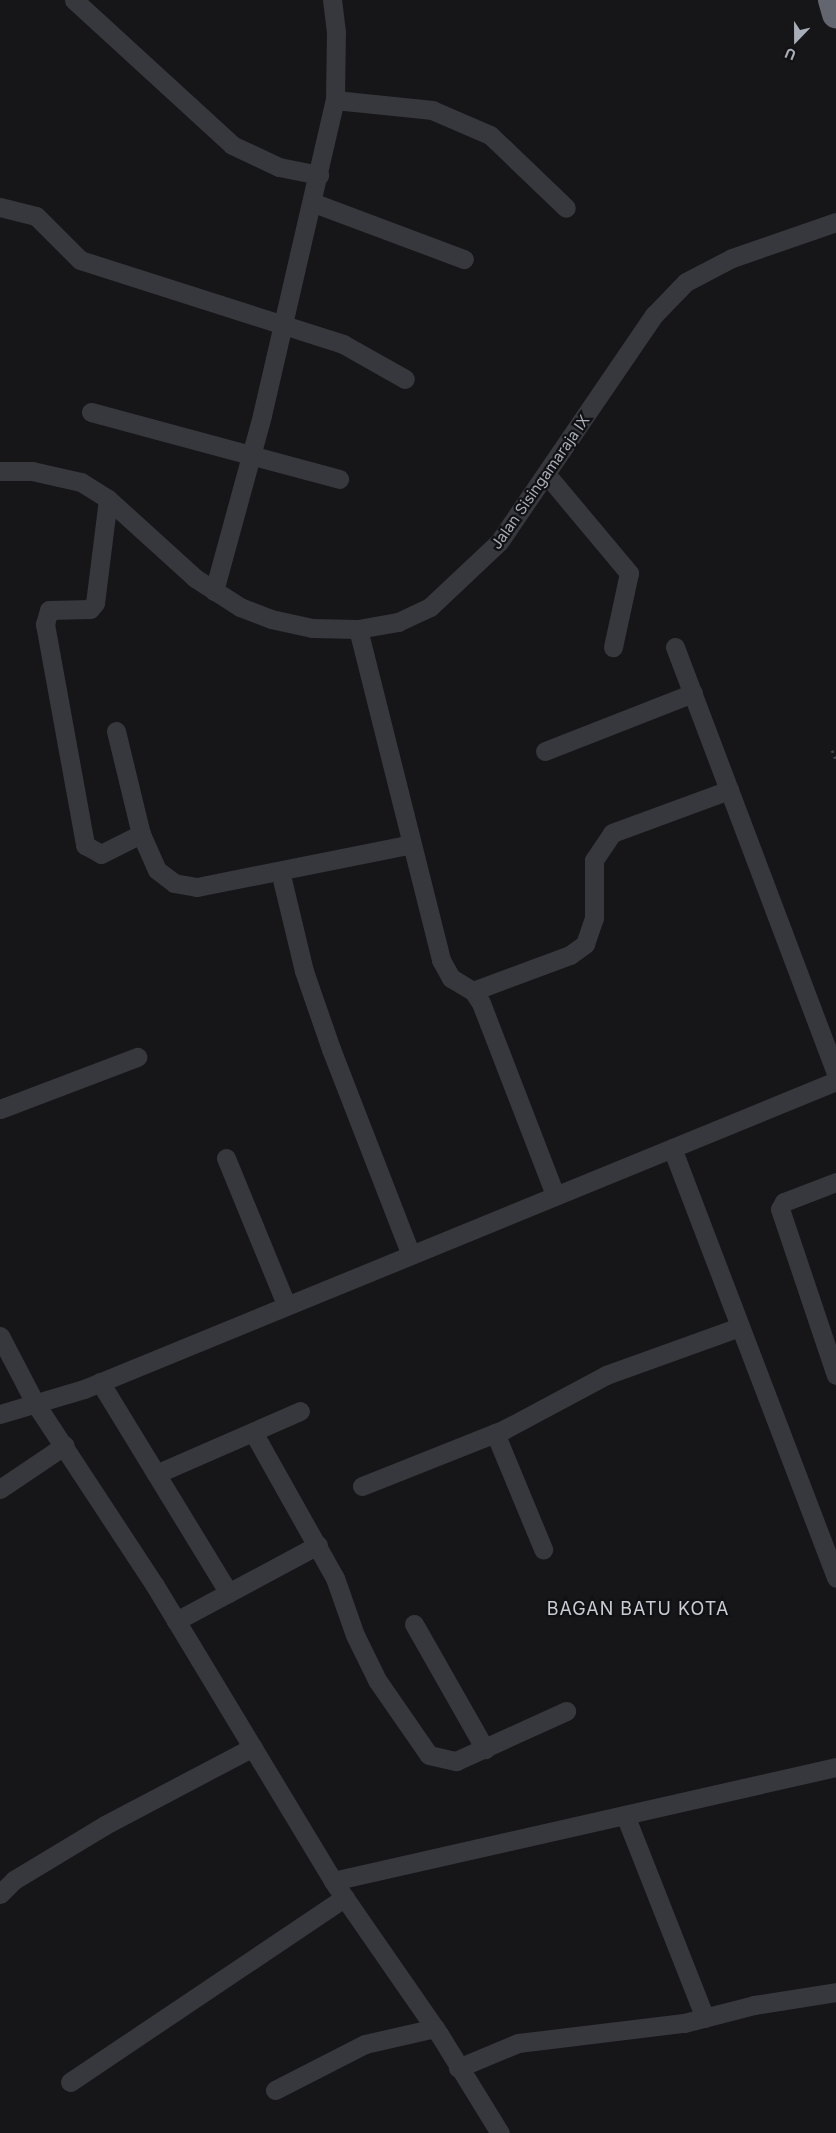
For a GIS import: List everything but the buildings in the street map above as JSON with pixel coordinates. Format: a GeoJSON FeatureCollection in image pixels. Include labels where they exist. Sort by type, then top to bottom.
{"type":"FeatureCollection","features":[{"type":"Feature","properties":{"kind":"highway"},"geometry":{"type":"LineString","coordinates":[[832,0],[836,14]]}},
{"type":"Feature","properties":{"kind":"street"},"geometry":{"type":"LineString","coordinates":[[74,0],[232,145],[279,166],[319,175]]}},
{"type":"Feature","properties":{"kind":"street"},"geometry":{"type":"LineString","coordinates":[[214,591],[251,457],[284,326],[314,203],[335,100],[336,32],[332,0]]}},
{"type":"Feature","properties":{"kind":"street"},"geometry":{"type":"LineString","coordinates":[[335,100],[432,110],[490,135],[566,208]]}},
{"type":"Feature","properties":{"kind":"street"},"geometry":{"type":"LineString","coordinates":[[314,203],[464,260]]}},
{"type":"Feature","properties":{"kind":"street"},"geometry":{"type":"LineString","coordinates":[[0,207],[36,216],[80,260],[343,344],[405,379]]}},
{"type":"Feature","properties":{"kind":"street","name":"Jalan Sisingamaraja IX"},"geometry":{"type":"LineString","coordinates":[[0,471],[62,476],[108,499],[149,541],[214,591],[271,619],[312,628],[358,629],[398,622],[430,607],[499,542],[547,475],[654,315],[686,282],[732,258],[836,222]]}},
{"type":"Feature","properties":{"kind":"street"},"geometry":{"type":"LineString","coordinates":[[91,412],[251,457],[339,479]]}},
{"type":"Feature","properties":{"kind":"street"},"geometry":{"type":"LineString","coordinates":[[547,475],[629,573],[613,646]]}},
{"type":"Feature","properties":{"kind":"street"},"geometry":{"type":"LineString","coordinates":[[108,499],[95,603],[90,609],[49,610],[45,624],[85,845],[101,854],[141,834]]}},
{"type":"Feature","properties":{"kind":"street"},"geometry":{"type":"LineString","coordinates":[[358,629],[446,972],[473,991],[555,1195]]}},
{"type":"Feature","properties":{"kind":"street"},"geometry":{"type":"LineString","coordinates":[[675,647],[836,1074]]}},
{"type":"Feature","properties":{"kind":"street"},"geometry":{"type":"LineString","coordinates":[[545,751],[693,693]]}},
{"type":"Feature","properties":{"kind":"street"},"geometry":{"type":"LineString","coordinates":[[116,731],[141,834],[157,870],[174,883],[197,887],[412,844]]}},
{"type":"Feature","properties":{"kind":"street"},"geometry":{"type":"LineString","coordinates":[[473,991],[570,955],[585,944],[594,918],[594,860],[612,834],[729,790]]}},
{"type":"Feature","properties":{"kind":"street"},"geometry":{"type":"LineString","coordinates":[[280,871],[328,1040],[410,1253]]}},
{"type":"Feature","properties":{"kind":"street"},"geometry":{"type":"LineString","coordinates":[[0,1109],[137,1057]]}},
{"type":"Feature","properties":{"kind":"street"},"geometry":{"type":"LineString","coordinates":[[0,1414],[100,1382],[410,1253],[836,1081]]}},
{"type":"Feature","properties":{"kind":"street"},"geometry":{"type":"LineString","coordinates":[[672,1148],[836,1578]]}},
{"type":"Feature","properties":{"kind":"street"},"geometry":{"type":"LineString","coordinates":[[226,1158],[286,1304]]}},
{"type":"Feature","properties":{"kind":"street"},"geometry":{"type":"LineString","coordinates":[[836,1182],[784,1202],[780,1210],[836,1375]]}},
{"type":"Feature","properties":{"kind":"street"},"geometry":{"type":"LineString","coordinates":[[362,1486],[495,1433],[606,1376],[739,1327]]}},
{"type":"Feature","properties":{"kind":"street"},"geometry":{"type":"LineString","coordinates":[[0,1336],[35,1403],[65,1445],[176,1621],[334,1881],[434,2028],[500,2133]]}},
{"type":"Feature","properties":{"kind":"street"},"geometry":{"type":"LineString","coordinates":[[100,1382],[229,1593]]}},
{"type":"Feature","properties":{"kind":"street"},"geometry":{"type":"LineString","coordinates":[[156,1474],[300,1411]]}},
{"type":"Feature","properties":{"kind":"street"},"geometry":{"type":"LineString","coordinates":[[253,1432],[318,1545],[377,1680],[428,1755],[456,1761],[566,1711]]}},
{"type":"Feature","properties":{"kind":"street"},"geometry":{"type":"LineString","coordinates":[[495,1433],[543,1549]]}},
{"type":"Feature","properties":{"kind":"street"},"geometry":{"type":"LineString","coordinates":[[0,1489],[65,1445]]}},
{"type":"Feature","properties":{"kind":"street"},"geometry":{"type":"LineString","coordinates":[[176,1621],[318,1545]]}},
{"type":"Feature","properties":{"kind":"street"},"geometry":{"type":"LineString","coordinates":[[414,1624],[485,1749]]}},
{"type":"Feature","properties":{"kind":"street"},"geometry":{"type":"LineString","coordinates":[[0,1894],[14,1880],[105,1825],[253,1747]]}},
{"type":"Feature","properties":{"kind":"street"},"geometry":{"type":"LineString","coordinates":[[334,1881],[836,1767]]}},
{"type":"Feature","properties":{"kind":"street"},"geometry":{"type":"LineString","coordinates":[[625,1815],[705,2018]]}},
{"type":"Feature","properties":{"kind":"street"},"geometry":{"type":"LineString","coordinates":[[70,2082],[345,1897]]}},
{"type":"Feature","properties":{"kind":"street"},"geometry":{"type":"LineString","coordinates":[[458,2068],[518,2043],[705,2018],[754,2004],[836,1992]]}},
{"type":"Feature","properties":{"kind":"street"},"geometry":{"type":"LineString","coordinates":[[275,2090],[365,2044],[434,2028]]}},
{"type":"Feature","properties":{"kind":"path"},"geometry":{"type":"LineString","coordinates":[[832,750],[836,760]]}},
{"type":"Feature","properties":{"kind":"district","name":"BAGAN BATU KOTA"},"geometry":{"type":"Point","coordinates":[638,1609]}}]}
